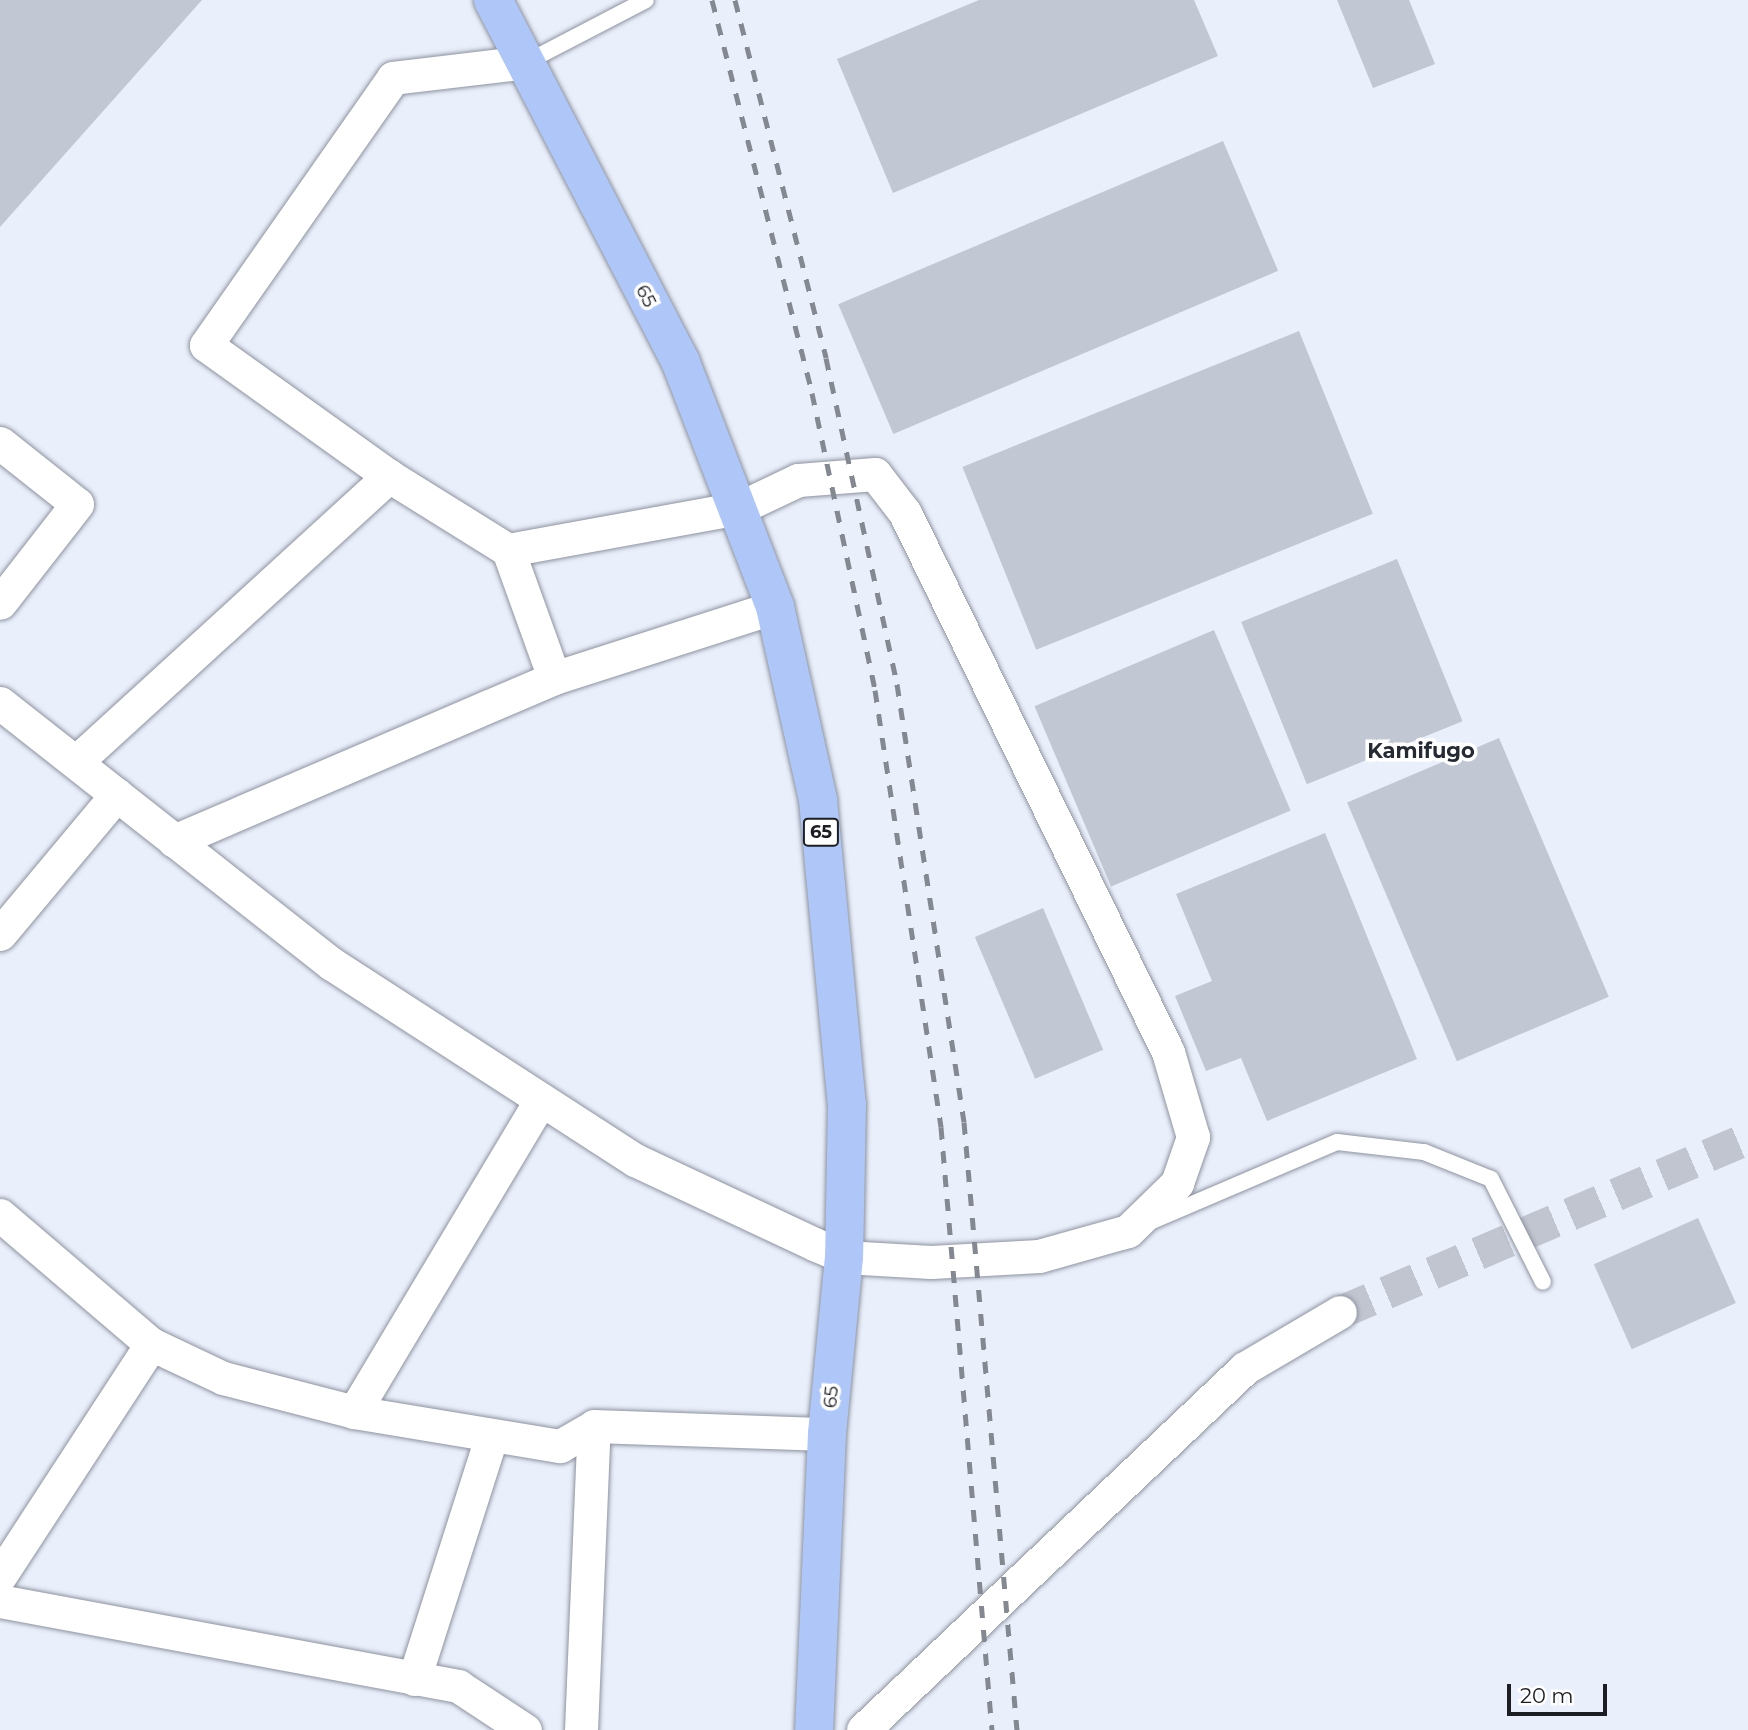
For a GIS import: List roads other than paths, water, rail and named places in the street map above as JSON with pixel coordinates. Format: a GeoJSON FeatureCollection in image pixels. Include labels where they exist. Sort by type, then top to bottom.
{"type":"FeatureCollection","features":[{"type":"Feature","properties":{"kind":"main road","name":"65"},"geometry":{"type":"LineString","coordinates":[[494,0],[681,363],[775,607],[818,800],[847,1104],[844,1257],[827,1434],[814,1730]]}},
{"type":"Feature","properties":{"kind":"street"},"geometry":{"type":"LineString","coordinates":[[527,62],[393,78],[206,345],[389,477],[508,550],[554,678]]}},
{"type":"Feature","properties":{"kind":"street"},"geometry":{"type":"LineString","coordinates":[[0,443],[77,504],[0,603]]}},
{"type":"Feature","properties":{"kind":"street"},"geometry":{"type":"LineString","coordinates":[[0,703],[332,964],[635,1160],[844,1257],[1039,1256],[1128,1231],[1177,1183],[1193,1137],[1168,1052],[905,513],[875,474],[798,480],[739,508],[508,550]]}},
{"type":"Feature","properties":{"kind":"street"},"geometry":{"type":"LineString","coordinates":[[77,761],[389,477]]}},
{"type":"Feature","properties":{"kind":"street"},"geometry":{"type":"LineString","coordinates":[[174,841],[554,678],[775,607]]}},
{"type":"Feature","properties":{"kind":"street"},"geometry":{"type":"LineString","coordinates":[[0,934],[117,794]]}},
{"type":"Feature","properties":{"kind":"street"},"geometry":{"type":"LineString","coordinates":[[354,1412],[541,1100]]}},
{"type":"Feature","properties":{"kind":"street"},"geometry":{"type":"LineString","coordinates":[[0,1215],[151,1344],[223,1378],[354,1412],[560,1446],[594,1426],[827,1434]]}},
{"type":"Feature","properties":{"kind":"street"},"geometry":{"type":"LineString","coordinates":[[863,1730],[1245,1368],[1340,1312]]}},
{"type":"Feature","properties":{"kind":"street"},"geometry":{"type":"LineString","coordinates":[[0,1576],[151,1344]]}},
{"type":"Feature","properties":{"kind":"street"},"geometry":{"type":"LineString","coordinates":[[581,1730],[594,1426]]}},
{"type":"Feature","properties":{"kind":"street"},"geometry":{"type":"LineString","coordinates":[[414,1679],[492,1435]]}},
{"type":"Feature","properties":{"kind":"street"},"geometry":{"type":"LineString","coordinates":[[0,1601],[458,1686],[525,1730]]}},
{"type":"Feature","properties":{"kind":"lane"},"geometry":{"type":"LineString","coordinates":[[527,62],[646,0]]}},
{"type":"Feature","properties":{"kind":"lane"},"geometry":{"type":"LineString","coordinates":[[1128,1231],[1337,1142],[1424,1152],[1491,1180],[1543,1282]]}},
{"type":"Feature","properties":{"kind":"tunnel"},"geometry":{"type":"LineString","coordinates":[[1340,1312],[1748,1138]]}},
{"type":"Feature","properties":{"kind":"railway"},"geometry":{"type":"LineString","coordinates":[[712,0],[812,393],[875,690],[941,1127],[992,1730]]}},
{"type":"Feature","properties":{"kind":"railway"},"geometry":{"type":"LineString","coordinates":[[735,0],[826,358],[897,684],[964,1122],[1017,1730]]}},
{"type":"Feature","properties":{"kind":"district","name":"Kamifugo"},"geometry":{"type":"Point","coordinates":[1421,751]}}]}
